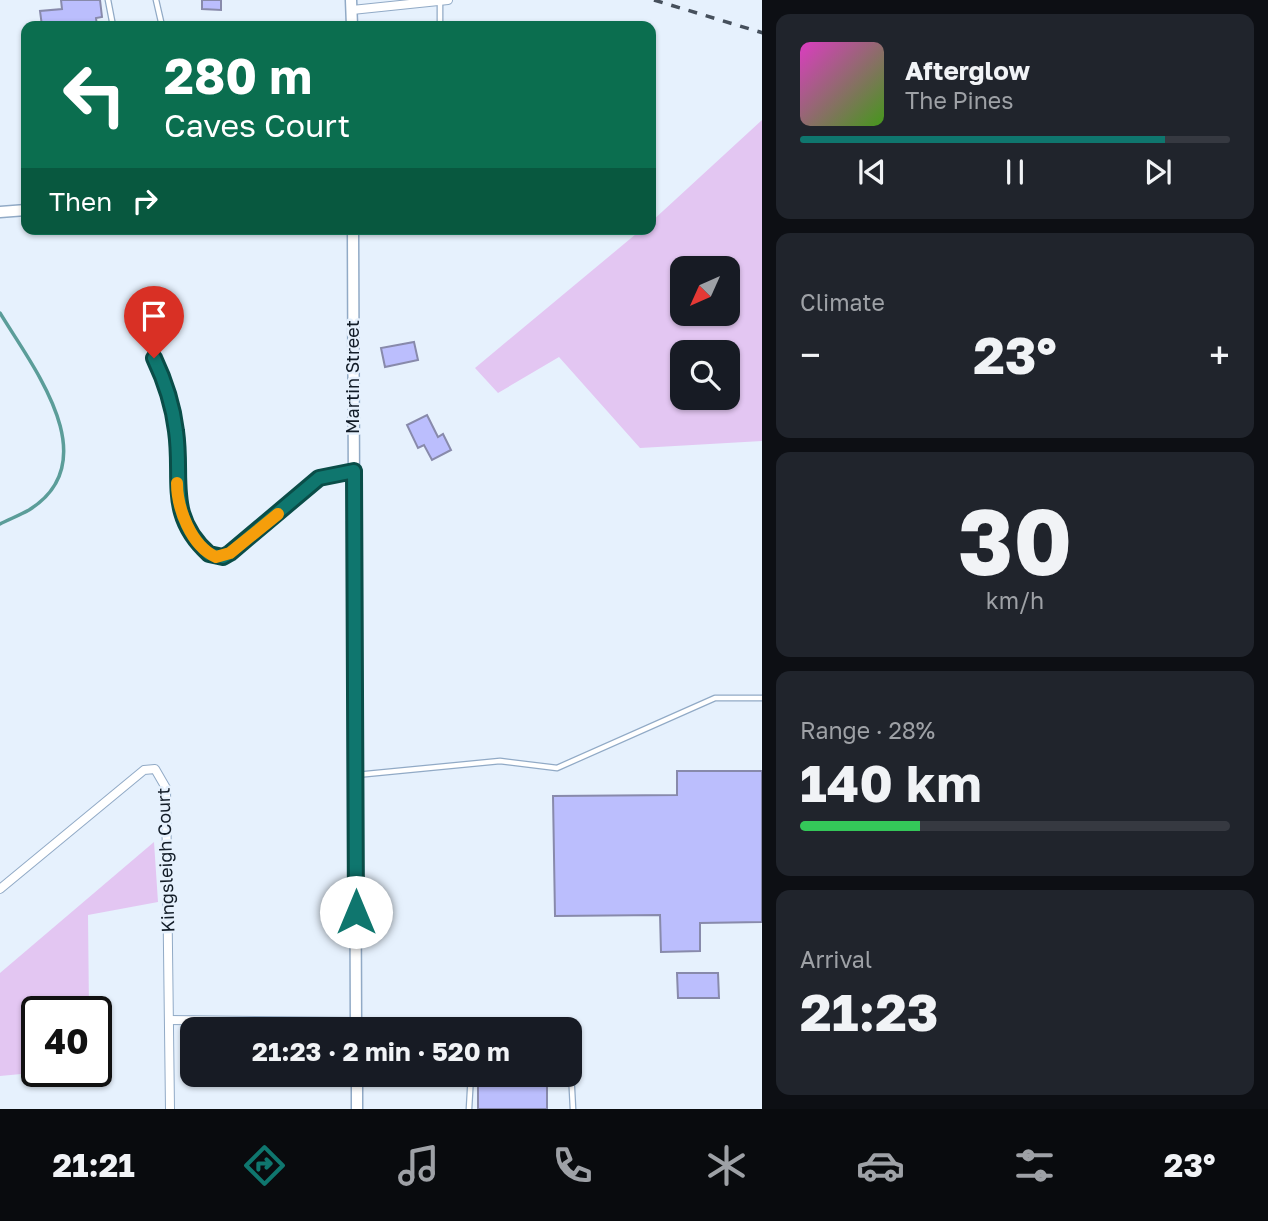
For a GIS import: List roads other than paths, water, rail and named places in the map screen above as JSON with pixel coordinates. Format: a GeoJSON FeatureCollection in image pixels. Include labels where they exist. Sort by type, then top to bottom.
{"type":"FeatureCollection","features":[{"type":"Feature","properties":{"kind":"street"},"geometry":{"type":"LineString","coordinates":[[352,5],[448,0]]}},
{"type":"Feature","properties":{"kind":"street"},"geometry":{"type":"LineString","coordinates":[[0,212],[21,210]]}},
{"type":"Feature","properties":{"kind":"street","name":"Martin Street"},"geometry":{"type":"LineString","coordinates":[[353,235],[356,1017]]}},
{"type":"Feature","properties":{"kind":"street"},"geometry":{"type":"LineString","coordinates":[[154,358],[165,382],[176,432],[179,509],[209,554],[223,557],[230,553],[319,478],[354,471]]}},
{"type":"Feature","properties":{"kind":"street","name":"Kingsleigh Court"},"geometry":{"type":"LineString","coordinates":[[0,889],[144,770],[157,771],[166,788],[170,1109]]}},
{"type":"Feature","properties":{"kind":"street"},"geometry":{"type":"LineString","coordinates":[[169,1020],[180,1020]]}},
{"type":"Feature","properties":{"kind":"street"},"geometry":{"type":"LineString","coordinates":[[357,1087],[357,1109]]}},
{"type":"Feature","properties":{"kind":"lane"},"geometry":{"type":"LineString","coordinates":[[108,0],[112,21]]}},
{"type":"Feature","properties":{"kind":"lane"},"geometry":{"type":"LineString","coordinates":[[156,0],[161,21]]}},
{"type":"Feature","properties":{"kind":"lane"},"geometry":{"type":"LineString","coordinates":[[440,1],[440,21]]}},
{"type":"Feature","properties":{"kind":"lane"},"geometry":{"type":"LineString","coordinates":[[356,775],[500,761],[557,768],[715,698],[762,698]]}},
{"type":"Feature","properties":{"kind":"lane"},"geometry":{"type":"LineString","coordinates":[[469,1109],[470,1087]]}},
{"type":"Feature","properties":{"kind":"lane"},"geometry":{"type":"LineString","coordinates":[[572,1087],[573,1109]]}},
{"type":"Feature","properties":{"kind":"waterway"},"geometry":{"type":"LineString","coordinates":[[0,313],[44,386],[56,413],[63,440],[62,466],[52,490],[29,510],[0,524]]}},
{"type":"Feature","properties":{"kind":"railway"},"geometry":{"type":"LineString","coordinates":[[654,0],[762,33]]}}]}
